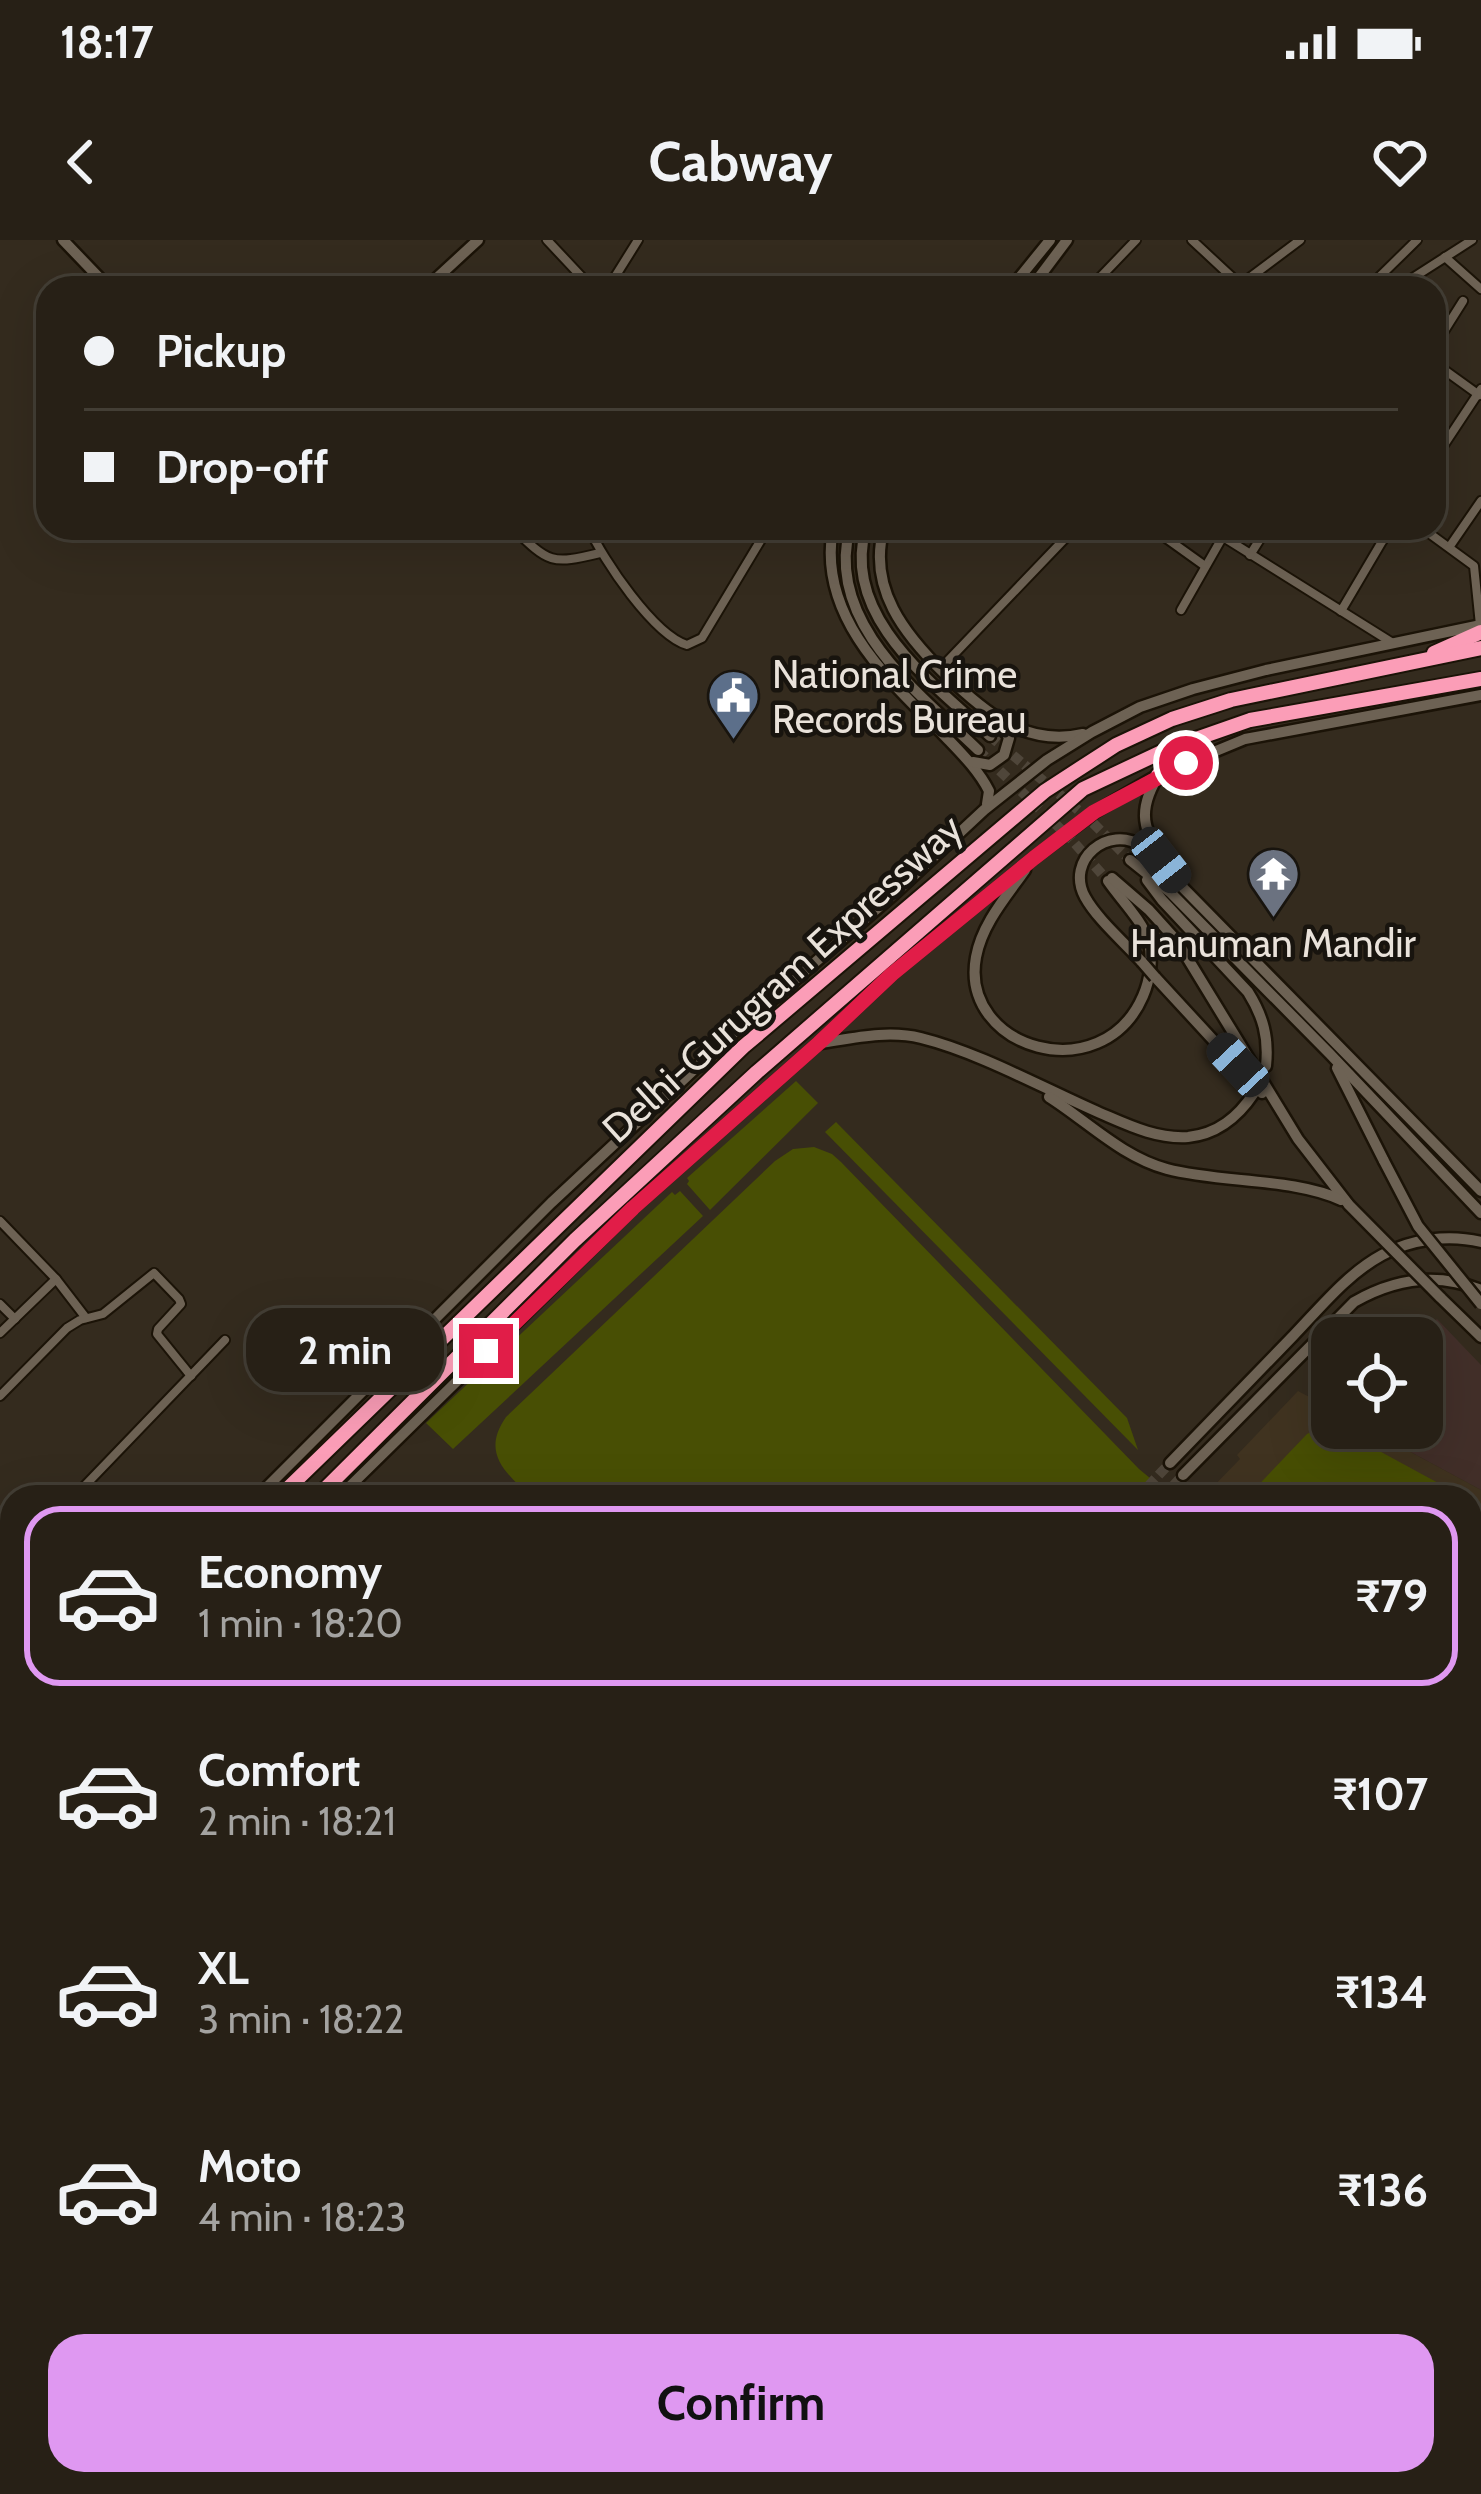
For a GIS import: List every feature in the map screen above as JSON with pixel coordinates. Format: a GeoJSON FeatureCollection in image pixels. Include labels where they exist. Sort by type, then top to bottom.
{"type":"FeatureCollection","features":[{"type":"Feature","properties":{"kind":"highway"},"geometry":{"type":"LineString","coordinates":[[1419,662],[1481,628]]}},
{"type":"Feature","properties":{"kind":"highway"},"geometry":{"type":"LineString","coordinates":[[1419,662],[1476,649]]}},
{"type":"Feature","properties":{"kind":"highway","name":"Delhi-Gurugram Expressway"},"geometry":{"type":"LineString","coordinates":[[291,1485],[742,1047],[1045,790],[1172,718],[1231,700],[1419,662]]}},
{"type":"Feature","properties":{"kind":"highway","name":"Delhi-Gurugram Expressway"},"geometry":{"type":"LineString","coordinates":[[329,1485],[575,1240],[757,1072],[1082,790],[1196,738],[1250,720],[1480,684]]}},
{"type":"Feature","properties":{"kind":"highway"},"geometry":{"type":"LineString","coordinates":[[1159,776],[1196,738]]}},
{"type":"Feature","properties":{"kind":"main road"},"geometry":{"type":"LineString","coordinates":[[63,240],[98,276]]}},
{"type":"Feature","properties":{"kind":"main road"},"geometry":{"type":"LineString","coordinates":[[440,276],[478,240]]}},
{"type":"Feature","properties":{"kind":"main road"},"geometry":{"type":"LineString","coordinates":[[1021,276],[1050,240]]}},
{"type":"Feature","properties":{"kind":"main road"},"geometry":{"type":"LineString","coordinates":[[1039,276],[1067,240]]}},
{"type":"Feature","properties":{"kind":"main road"},"geometry":{"type":"LineString","coordinates":[[831,540],[833,586],[852,629],[897,688],[965,757],[989,791],[984,810]]}},
{"type":"Feature","properties":{"kind":"main road"},"geometry":{"type":"LineString","coordinates":[[848,540],[848,585],[876,646],[978,750]]}},
{"type":"Feature","properties":{"kind":"main road"},"geometry":{"type":"LineString","coordinates":[[863,540],[869,598],[889,635],[936,688],[991,736]]}},
{"type":"Feature","properties":{"kind":"main road"},"geometry":{"type":"LineString","coordinates":[[882,540],[879,557],[884,590],[908,634],[1007,731],[1004,755],[996,763],[984,766],[965,757]]}},
{"type":"Feature","properties":{"kind":"main road"},"geometry":{"type":"LineString","coordinates":[[269,1485],[551,1203],[729,1037],[984,810],[1047,760],[1140,707],[1193,688],[1481,628]]}},
{"type":"Feature","properties":{"kind":"main road"},"geometry":{"type":"LineString","coordinates":[[351,1485],[633,1208],[892,974],[1094,812],[1159,776],[1245,739],[1480,684]]}},
{"type":"Feature","properties":{"kind":"main road"},"geometry":{"type":"LineString","coordinates":[[996,719],[1052,737],[1091,732]]}},
{"type":"Feature","properties":{"kind":"main road"},"geometry":{"type":"LineString","coordinates":[[1159,776],[1147,798],[1145,821],[1161,860],[1180,884]]}},
{"type":"Feature","properties":{"kind":"main road"},"geometry":{"type":"LineString","coordinates":[[1288,1123],[1084,896],[1082,866],[1099,844],[1124,838],[1142,846],[1481,1191]]}},
{"type":"Feature","properties":{"kind":"main road"},"geometry":{"type":"LineString","coordinates":[[1034,858],[986,926],[974,962],[978,992],[992,1018],[1034,1046],[1061,1051],[1098,1043],[1126,1024],[1142,997],[1150,961],[1148,942],[1110,879],[1177,941],[1288,1123],[1349,1205],[1481,1337]]}},
{"type":"Feature","properties":{"kind":"main road"},"geometry":{"type":"LineString","coordinates":[[1266,1066],[1266,1032],[1248,992],[1134,864],[1170,892],[1481,1214]]}},
{"type":"Feature","properties":{"kind":"main road"},"geometry":{"type":"LineString","coordinates":[[819,1043],[880,1034],[938,1043],[1138,1130],[1171,1137],[1214,1130],[1239,1114],[1254,1093]]}},
{"type":"Feature","properties":{"kind":"main road"},"geometry":{"type":"LineString","coordinates":[[1330,1054],[1406,1206],[1431,1245],[1481,1304]]}},
{"type":"Feature","properties":{"kind":"main road"},"geometry":{"type":"LineString","coordinates":[[991,1065],[1157,1166],[1318,1191],[1349,1205]]}},
{"type":"Feature","properties":{"kind":"main road"},"geometry":{"type":"LineString","coordinates":[[1170,1463],[1372,1261],[1420,1241],[1457,1238],[1481,1242]]}},
{"type":"Feature","properties":{"kind":"main road"},"geometry":{"type":"LineString","coordinates":[[1183,1475],[1354,1302],[1380,1288],[1412,1280],[1452,1281],[1481,1290]]}},
{"type":"Feature","properties":{"kind":"street"},"geometry":{"type":"LineString","coordinates":[[547,240],[581,276]]}},
{"type":"Feature","properties":{"kind":"street"},"geometry":{"type":"LineString","coordinates":[[616,276],[638,240]]}},
{"type":"Feature","properties":{"kind":"street"},"geometry":{"type":"LineString","coordinates":[[1102,276],[1136,240]]}},
{"type":"Feature","properties":{"kind":"street"},"geometry":{"type":"LineString","coordinates":[[1192,240],[1231,276]]}},
{"type":"Feature","properties":{"kind":"street"},"geometry":{"type":"LineString","coordinates":[[1252,276],[1300,240]]}},
{"type":"Feature","properties":{"kind":"street"},"geometry":{"type":"LineString","coordinates":[[1383,275],[1417,240]]}},
{"type":"Feature","properties":{"kind":"street"},"geometry":{"type":"LineString","coordinates":[[1415,276],[1472,240]]}},
{"type":"Feature","properties":{"kind":"street"},"geometry":{"type":"LineString","coordinates":[[1445,257],[1481,289]]}},
{"type":"Feature","properties":{"kind":"street"},"geometry":{"type":"LineString","coordinates":[[1446,328],[1463,302]]}},
{"type":"Feature","properties":{"kind":"street"},"geometry":{"type":"LineString","coordinates":[[1446,371],[1480,393],[1446,443]]}},
{"type":"Feature","properties":{"kind":"street"},"geometry":{"type":"LineString","coordinates":[[1450,546],[1481,501]]}},
{"type":"Feature","properties":{"kind":"street"},"geometry":{"type":"LineString","coordinates":[[526,540],[554,560],[600,553]]}},
{"type":"Feature","properties":{"kind":"street"},"geometry":{"type":"LineString","coordinates":[[594,540],[661,629],[687,645],[702,638],[761,540]]}},
{"type":"Feature","properties":{"kind":"street"},"geometry":{"type":"LineString","coordinates":[[940,669],[1062,540]]}},
{"type":"Feature","properties":{"kind":"street"},"geometry":{"type":"LineString","coordinates":[[1169,540],[1205,566]]}},
{"type":"Feature","properties":{"kind":"street"},"geometry":{"type":"LineString","coordinates":[[1181,610],[1221,540]]}},
{"type":"Feature","properties":{"kind":"street"},"geometry":{"type":"LineString","coordinates":[[1225,540],[1392,643]]}},
{"type":"Feature","properties":{"kind":"street"},"geometry":{"type":"LineString","coordinates":[[1250,555],[1260,540]]}},
{"type":"Feature","properties":{"kind":"street"},"geometry":{"type":"LineString","coordinates":[[1341,611],[1383,540]]}},
{"type":"Feature","properties":{"kind":"street"},"geometry":{"type":"LineString","coordinates":[[1441,540],[1474,566],[1481,628]]}},
{"type":"Feature","properties":{"kind":"street"},"geometry":{"type":"LineString","coordinates":[[0,1220],[86,1318]]}},
{"type":"Feature","properties":{"kind":"street"},"geometry":{"type":"LineString","coordinates":[[0,1396],[58,1336],[86,1318],[103,1314],[156,1274],[181,1304],[157,1334],[190,1376]]}},
{"type":"Feature","properties":{"kind":"street"},"geometry":{"type":"LineString","coordinates":[[0,1333],[56,1279]]}},
{"type":"Feature","properties":{"kind":"street"},"geometry":{"type":"LineString","coordinates":[[0,1304],[15,1319]]}},
{"type":"Feature","properties":{"kind":"street"},"geometry":{"type":"LineString","coordinates":[[86,1485],[225,1340]]}},
{"type":"Feature","properties":{"kind":"shaded area"},"geometry":{"type":"Polygon","coordinates":[[[1443,1325],[1481,1365],[1481,1485],[1472,1485],[1405,1449],[1443,1449],[1443,1325]]]}},
{"type":"Feature","properties":{"kind":"shaded area"},"geometry":{"type":"Polygon","coordinates":[[[1298,1391],[1311,1398],[1311,1449],[1405,1449],[1472,1485],[1215,1485],[1240,1459],[1237,1455],[1298,1391]]]}},
{"type":"Feature","properties":{"kind":"green space"},"geometry":{"type":"Polygon","coordinates":[[[796,1081],[818,1103],[710,1210],[687,1178],[796,1081]]]}},
{"type":"Feature","properties":{"kind":"green space"},"geometry":{"type":"Polygon","coordinates":[[[836,1122],[1127,1418],[1138,1450],[825,1132],[836,1122]]]}},
{"type":"Feature","properties":{"kind":"green space"},"geometry":{"type":"Polygon","coordinates":[[[814,1147],[841,1162],[1158,1485],[518,1485],[496,1452],[506,1417],[793,1149],[814,1147]]]}},
{"type":"Feature","properties":{"kind":"green space"},"geometry":{"type":"Polygon","coordinates":[[[680,1191],[703,1216],[453,1449],[426,1423],[672,1192],[680,1191]]]}},
{"type":"Feature","properties":{"kind":"green space"},"geometry":{"type":"Polygon","coordinates":[[[1311,1432],[1311,1449],[1376,1449],[1442,1485],[1258,1485],[1311,1432]]]}},
{"type":"Feature","properties":{"kind":"tunnel"},"geometry":{"type":"LineString","coordinates":[[990,736],[1130,860]]}},
{"type":"Feature","properties":{"kind":"tunnel"},"geometry":{"type":"LineString","coordinates":[[978,750],[1108,881]]}},
{"type":"Feature","properties":{"kind":"tunnel"},"geometry":{"type":"LineString","coordinates":[[1149,1485],[1170,1463]]}},
{"type":"Feature","properties":{"kind":"tunnel"},"geometry":{"type":"LineString","coordinates":[[1174,1485],[1183,1475]]}},
{"type":"Feature","properties":{"kind":"place","name":"National Crime Records Bureau"},"geometry":{"type":"Point","coordinates":[733,742]}},
{"type":"Feature","properties":{"kind":"place","name":"Hanuman Mandir"},"geometry":{"type":"Point","coordinates":[1273,919]}},
{"type":"Feature","properties":{"kind":"route"},"geometry":{"type":"LineString","coordinates":[[486,1351],[633,1208],[892,974],[1094,812],[1186,763]]}}]}
